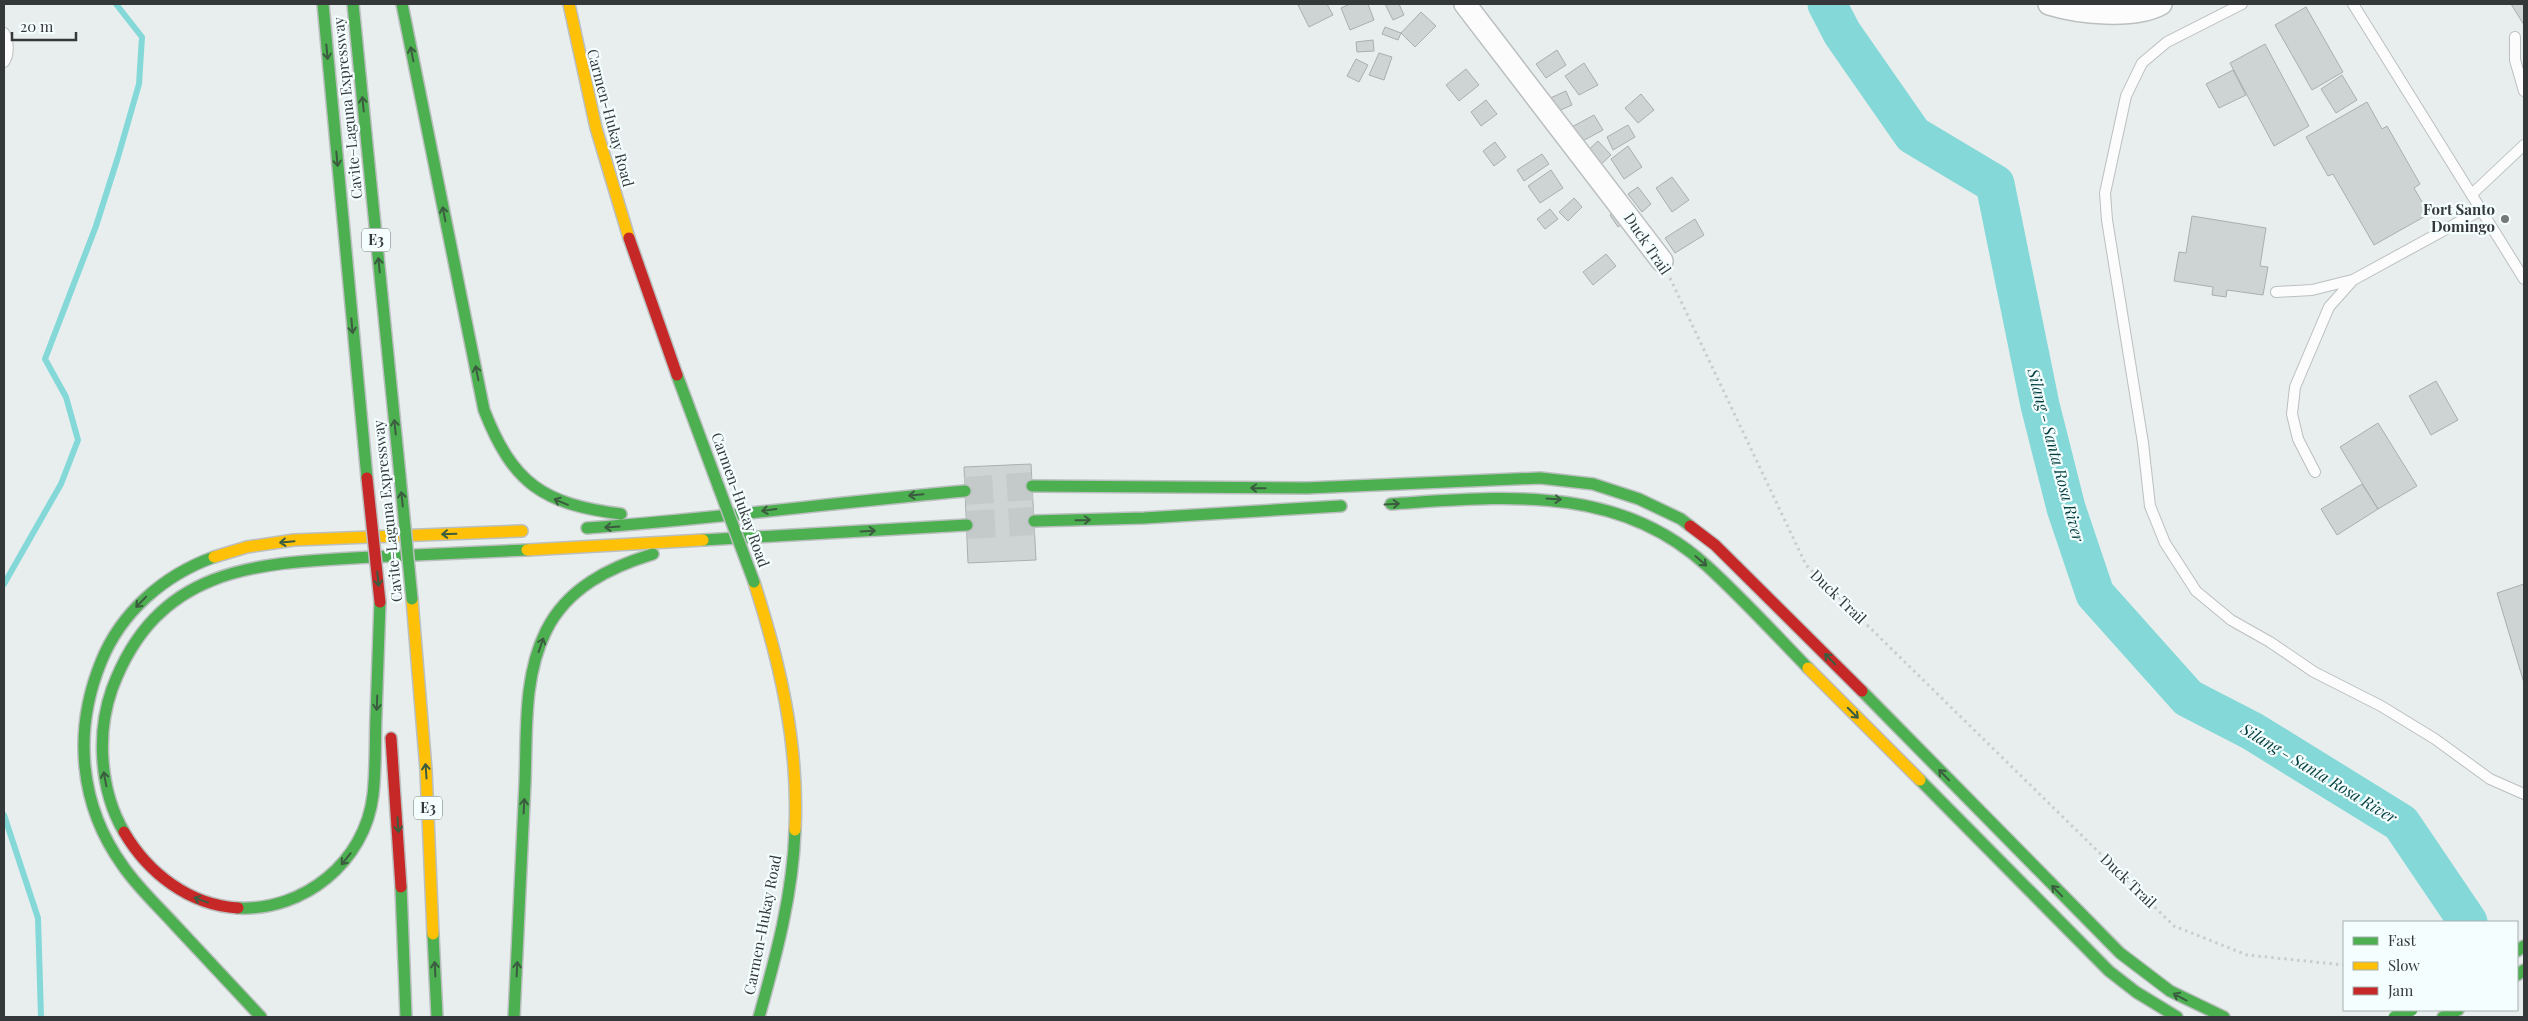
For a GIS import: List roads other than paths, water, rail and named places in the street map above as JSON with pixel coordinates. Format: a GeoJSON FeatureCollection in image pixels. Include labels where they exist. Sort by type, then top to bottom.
{"type":"FeatureCollection","features":[{"type":"Feature","properties":{"kind":"main road","name":"Cavite–Laguna Expressway"},"geometry":{"type":"LineString","coordinates":[[323,4],[389,705]]}},
{"type":"Feature","properties":{"kind":"main road","name":"Cavite–Laguna Expressway"},"geometry":{"type":"LineString","coordinates":[[353,4],[412,599],[426,770],[437,1017]]}},
{"type":"Feature","properties":{"kind":"main road"},"geometry":{"type":"LineString","coordinates":[[402,4],[484,410],[500,451],[530,484],[548,496],[570,506],[599,512],[695,520]]}},
{"type":"Feature","properties":{"kind":"main road","name":"Carmen-Hukay Road"},"geometry":{"type":"LineString","coordinates":[[569,4],[584,86],[609,178],[645,284],[754,582],[774,647],[790,719],[795,761],[796,817],[792,872],[775,958],[759,1017]]}},
{"type":"Feature","properties":{"kind":"main road"},"geometry":{"type":"LineString","coordinates":[[1032,486],[1307,488],[1540,478],[1593,484],[1639,498],[1681,520],[1715,545],[1805,633],[2120,953],[2170,991],[2224,1017]]}},
{"type":"Feature","properties":{"kind":"main road"},"geometry":{"type":"LineString","coordinates":[[575,529],[695,520],[817,504],[965,491]]}},
{"type":"Feature","properties":{"kind":"main road"},"geometry":{"type":"LineString","coordinates":[[1377,504],[1514,498],[1570,500],[1620,513],[1668,536],[1706,565],[2109,971],[2136,992],[2177,1017]]}},
{"type":"Feature","properties":{"kind":"main road"},"geometry":{"type":"LineString","coordinates":[[1034,521],[1161,517],[1357,505]]}},
{"type":"Feature","properties":{"kind":"main road"},"geometry":{"type":"LineString","coordinates":[[380,602],[373,796],[369,817],[351,853],[324,884],[304,896],[277,905],[244,910],[217,906],[189,896],[166,882],[143,861],[124,834],[112,808],[104,776],[101,744],[104,711],[127,652],[146,627],[169,606],[193,589],[226,574],[257,566],[292,562],[966,525]]}},
{"type":"Feature","properties":{"kind":"main road"},"geometry":{"type":"LineString","coordinates":[[261,1017],[132,878],[105,840],[93,812],[81,757],[82,726],[96,672],[108,646],[124,620],[166,580],[187,567],[234,550],[258,545],[310,540],[536,530]]}},
{"type":"Feature","properties":{"kind":"main road"},"geometry":{"type":"LineString","coordinates":[[514,1017],[529,707],[532,678],[545,632],[568,599],[596,576],[634,559],[700,541]]}},
{"type":"Feature","properties":{"kind":"main road","name":"E3"},"geometry":{"type":"LineString","coordinates":[[390,724],[399,845],[406,1017]]}},
{"type":"Feature","properties":{"kind":"main road"},"geometry":{"type":"LineString","coordinates":[[2394,1017],[2409,1011]]}},
{"type":"Feature","properties":{"kind":"main road"},"geometry":{"type":"LineString","coordinates":[[2443,1017],[2456,1011]]}},
{"type":"Feature","properties":{"kind":"street","name":"Duck Trail"},"geometry":{"type":"LineString","coordinates":[[1465,4],[1662,261]]}},
{"type":"Feature","properties":{"kind":"street"},"geometry":{"type":"LineString","coordinates":[[2049,4],[2064,8],[2131,12],[2153,8],[2160,4]]}},
{"type":"Feature","properties":{"kind":"lane"},"geometry":{"type":"LineString","coordinates":[[2242,4],[2167,42],[2142,63],[2126,96],[2105,192],[2107,220],[2143,443],[2150,506],[2165,543],[2196,591],[2230,620],[2270,642],[2314,672],[2381,706],[2435,739],[2490,779],[2524,794]]}},
{"type":"Feature","properties":{"kind":"lane"},"geometry":{"type":"LineString","coordinates":[[2353,4],[2524,279]]}},
{"type":"Feature","properties":{"kind":"lane"},"geometry":{"type":"LineString","coordinates":[[4,33],[8,56],[4,62]]}},
{"type":"Feature","properties":{"kind":"lane"},"geometry":{"type":"LineString","coordinates":[[2515,37],[2515,60],[2524,91]]}},
{"type":"Feature","properties":{"kind":"lane"},"geometry":{"type":"LineString","coordinates":[[2472,194],[2524,145]]}},
{"type":"Feature","properties":{"kind":"lane"},"geometry":{"type":"LineString","coordinates":[[2276,292],[2312,290],[2353,280],[2481,210]]}},
{"type":"Feature","properties":{"kind":"lane"},"geometry":{"type":"LineString","coordinates":[[2316,472],[2298,439],[2292,414],[2294,387],[2329,307],[2353,280]]}},
{"type":"Feature","properties":{"kind":"waterway"},"geometry":{"type":"LineString","coordinates":[[4,584],[61,484],[78,440],[66,397],[45,359],[96,226],[139,84],[142,37],[116,4]]}},
{"type":"Feature","properties":{"kind":"waterway","name":"Silang - Santa Rosa River"},"geometry":{"type":"LineString","coordinates":[[1827,4],[1842,33],[1913,135],[1995,184],[2040,405],[2066,508],[2095,594],[2188,698],[2252,731],[2401,823],[2467,921]]}},
{"type":"Feature","properties":{"kind":"waterway"},"geometry":{"type":"LineString","coordinates":[[4,815],[38,918],[41,1017]]}},
{"type":"Feature","properties":{"kind":"tunnel"},"geometry":{"type":"LineString","coordinates":[[965,491],[1032,486]]}},
{"type":"Feature","properties":{"kind":"tunnel"},"geometry":{"type":"LineString","coordinates":[[967,525],[1034,521]]}},
{"type":"Feature","properties":{"kind":"place","name":"Fort Santo Domingo"},"geometry":{"type":"Point","coordinates":[2505,219]}}]}
